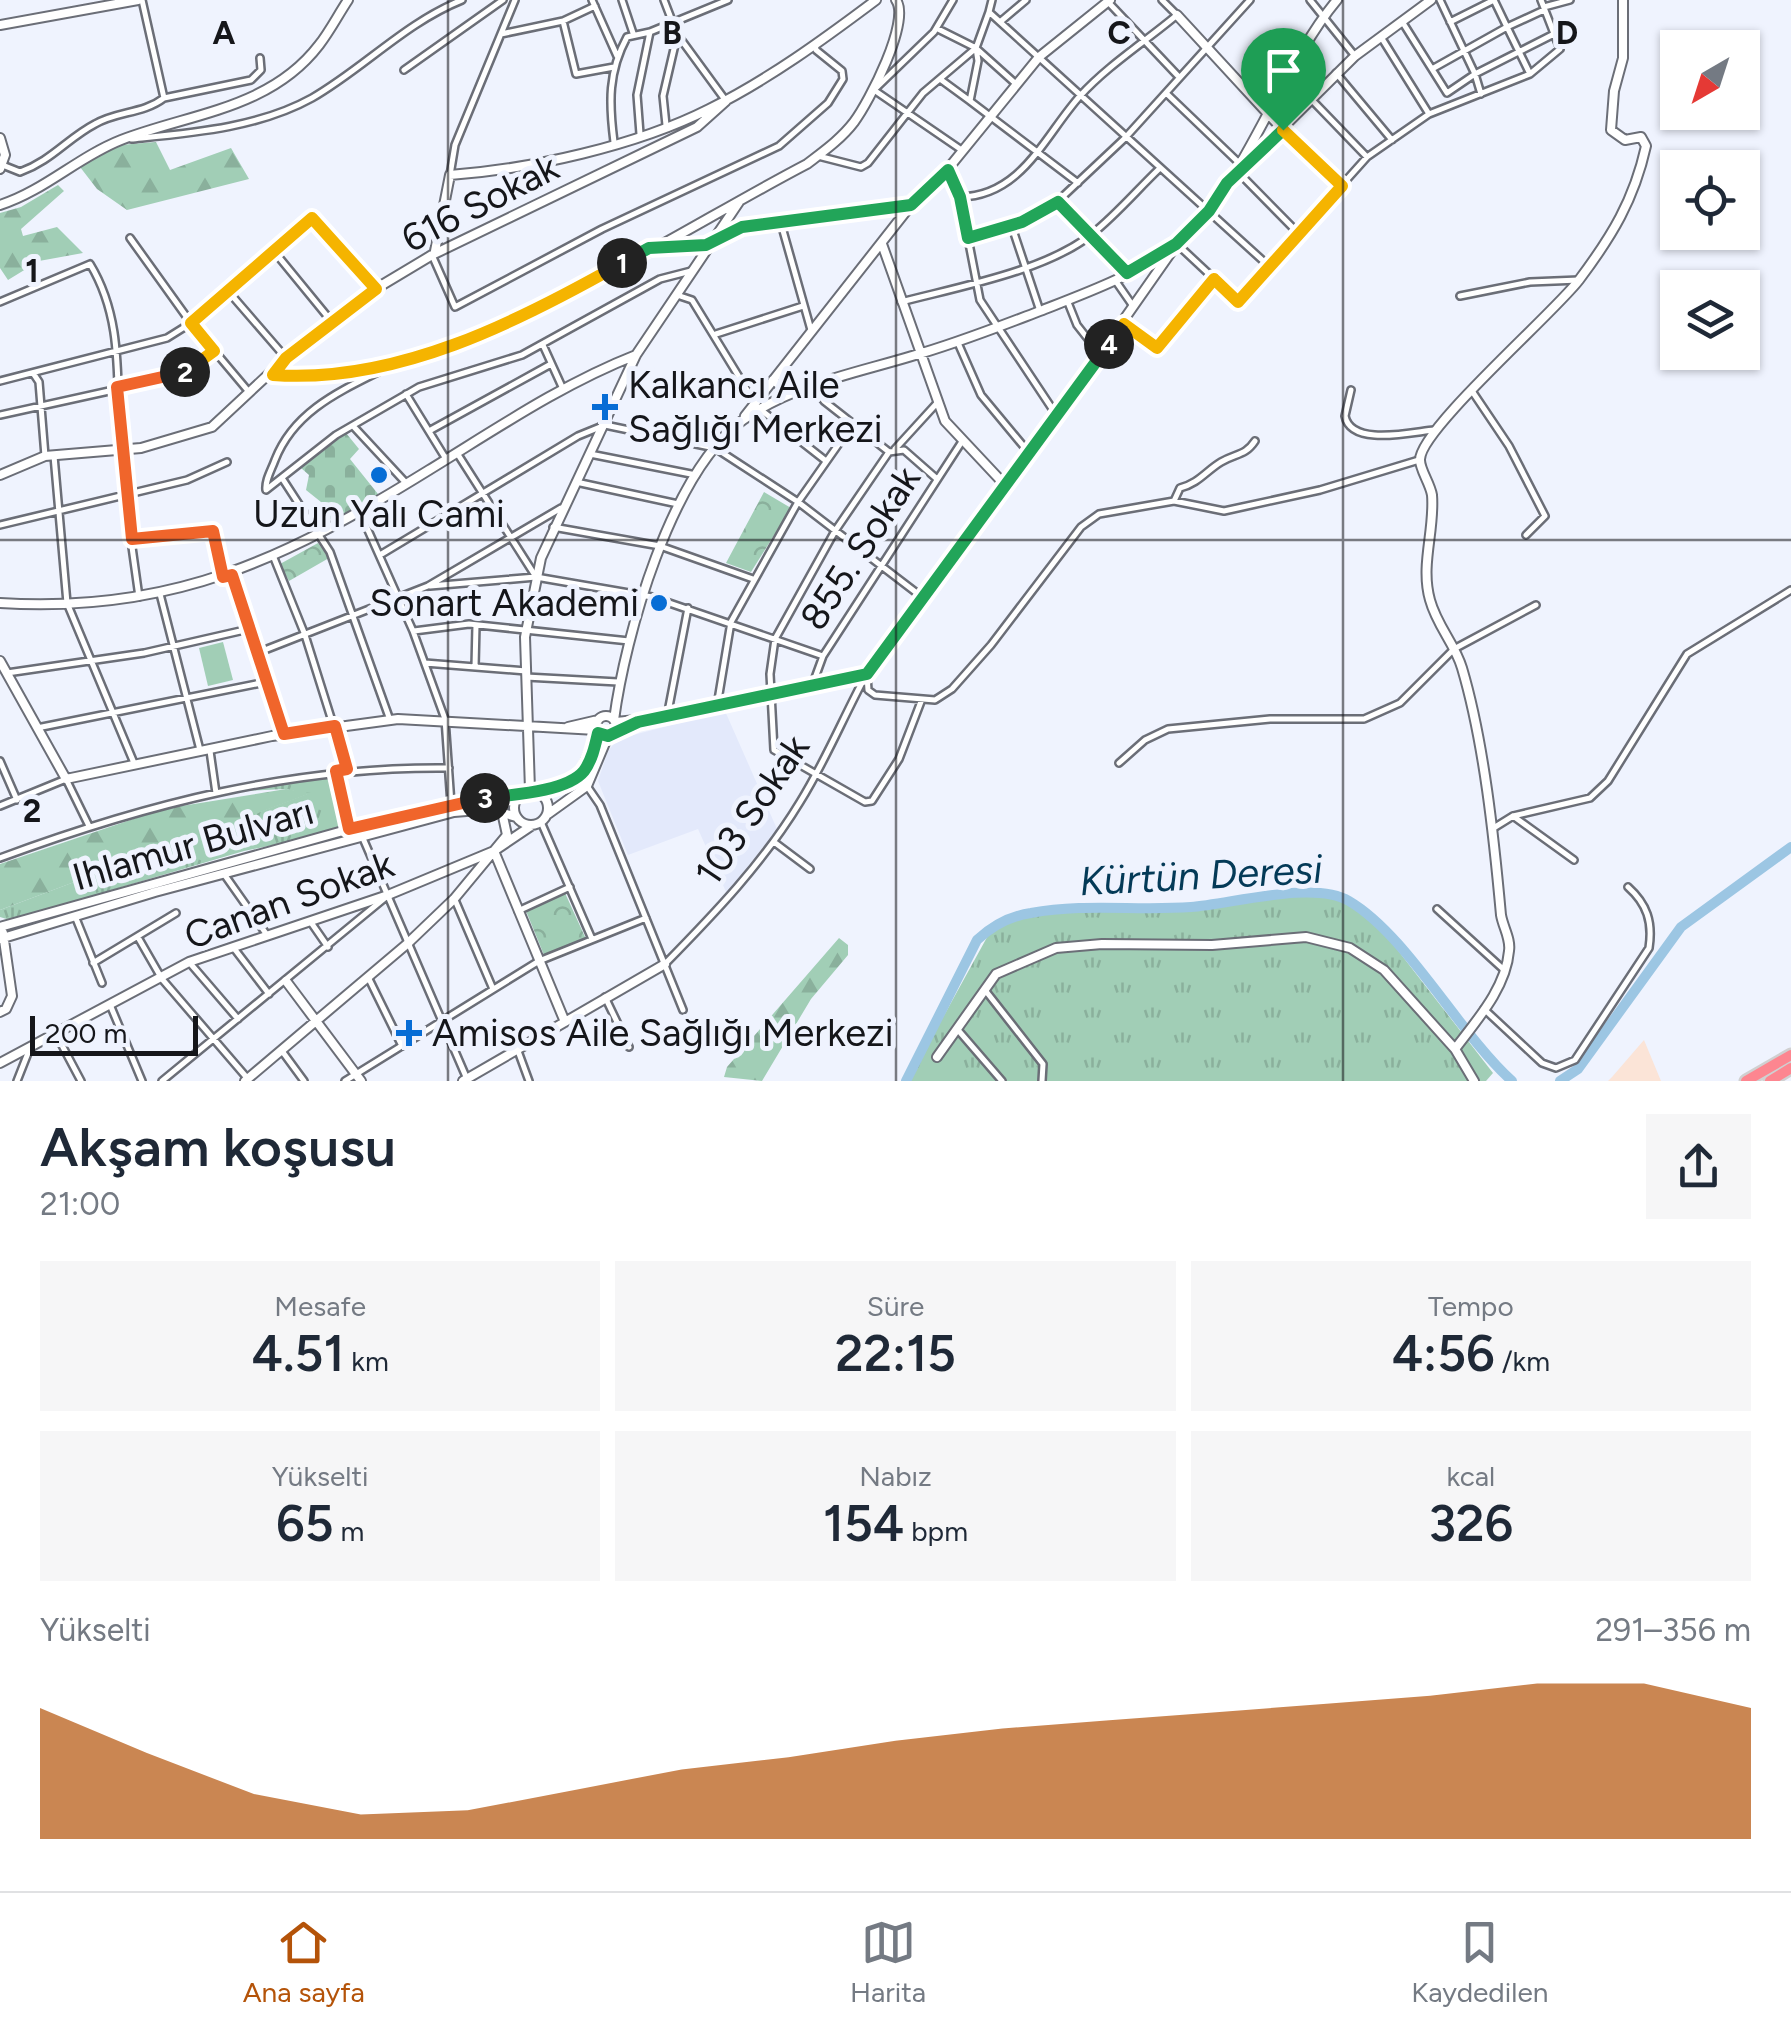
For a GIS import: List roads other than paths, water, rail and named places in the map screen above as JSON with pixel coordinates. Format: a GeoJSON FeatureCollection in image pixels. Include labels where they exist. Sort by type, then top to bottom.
{"type":"FeatureCollection","features":[{"type":"Feature","properties":{"kind":"highway"},"geometry":{"type":"LineString","coordinates":[[1746,1081],[1791,1055]]}},
{"type":"Feature","properties":{"kind":"highway"},"geometry":{"type":"LineString","coordinates":[[1770,1081],[1791,1068]]}},
{"type":"Feature","properties":{"kind":"street"},"geometry":{"type":"LineString","coordinates":[[0,24],[140,0],[164,98]]}},
{"type":"Feature","properties":{"kind":"street"},"geometry":{"type":"LineString","coordinates":[[0,205],[26,196],[82,158],[121,140],[266,92],[318,47],[348,0]]}},
{"type":"Feature","properties":{"kind":"street"},"geometry":{"type":"LineString","coordinates":[[121,140],[252,123],[288,109],[340,80],[400,34],[462,0]]}},
{"type":"Feature","properties":{"kind":"street"},"geometry":{"type":"LineString","coordinates":[[404,70],[503,0]]}},
{"type":"Feature","properties":{"kind":"street"},"geometry":{"type":"LineString","coordinates":[[515,0],[455,144],[441,234],[432,255],[455,308],[602,229],[761,156],[818,114],[838,89],[842,71],[816,50],[815,44]]}},
{"type":"Feature","properties":{"kind":"street"},"geometry":{"type":"LineString","coordinates":[[622,0],[633,33]]}},
{"type":"Feature","properties":{"kind":"street"},"geometry":{"type":"LineString","coordinates":[[664,0],[677,34],[726,100]]}},
{"type":"Feature","properties":{"kind":"street"},"geometry":{"type":"LineString","coordinates":[[633,33],[650,32],[707,4],[728,0]]}},
{"type":"Feature","properties":{"kind":"street"},"geometry":{"type":"LineString","coordinates":[[450,175],[531,165],[666,125],[726,100],[876,0]]}},
{"type":"Feature","properties":{"kind":"street"},"geometry":{"type":"LineString","coordinates":[[690,271],[660,280],[542,345],[406,394],[354,426],[266,490],[264,485],[285,434],[327,399],[390,366],[502,323],[818,156],[853,124],[874,90],[900,16],[896,0]]}},
{"type":"Feature","properties":{"kind":"street"},"geometry":{"type":"LineString","coordinates":[[874,90],[937,28],[953,0]]}},
{"type":"Feature","properties":{"kind":"street"},"geometry":{"type":"LineString","coordinates":[[970,100],[978,60],[976,48],[992,0]]}},
{"type":"Feature","properties":{"kind":"street"},"geometry":{"type":"LineString","coordinates":[[1000,22],[1026,0]]}},
{"type":"Feature","properties":{"kind":"street"},"geometry":{"type":"LineString","coordinates":[[1162,0],[1209,46],[1283,130],[1342,186]]}},
{"type":"Feature","properties":{"kind":"street"},"geometry":{"type":"LineString","coordinates":[[968,238],[1058,202],[1126,138],[1250,0]]}},
{"type":"Feature","properties":{"kind":"street"},"geometry":{"type":"LineString","coordinates":[[1310,0],[1355,56]]}},
{"type":"Feature","properties":{"kind":"street"},"geometry":{"type":"LineString","coordinates":[[1337,0],[1266,110],[1238,167],[1208,213],[1176,244],[1124,324],[1005,484],[990,511],[922,596],[867,674],[868,690],[935,700],[952,689],[1086,521],[1108,510],[1174,501],[1224,511],[1320,490],[1419,460],[1471,388],[1504,361],[1579,280],[1630,204],[1646,146],[1641,137],[1625,140],[1612,130],[1614,91],[1624,58],[1622,0]]}},
{"type":"Feature","properties":{"kind":"street"},"geometry":{"type":"LineString","coordinates":[[1238,167],[1283,130],[1309,98],[1355,56],[1429,0]]}},
{"type":"Feature","properties":{"kind":"street"},"geometry":{"type":"LineString","coordinates":[[1440,0],[1482,94]]}},
{"type":"Feature","properties":{"kind":"street"},"geometry":{"type":"LineString","coordinates":[[1450,22],[1493,0],[1530,74]]}},
{"type":"Feature","properties":{"kind":"street"},"geometry":{"type":"LineString","coordinates":[[1432,70],[1543,5],[1570,0]]}},
{"type":"Feature","properties":{"kind":"street"},"geometry":{"type":"LineString","coordinates":[[494,851],[518,839],[587,786],[660,546],[715,448],[758,406],[773,380],[911,205],[948,170],[1039,57],[1109,1],[1180,77]]}},
{"type":"Feature","properties":{"kind":"street"},"geometry":{"type":"LineString","coordinates":[[500,34],[564,21],[594,3],[617,56]]}},
{"type":"Feature","properties":{"kind":"street"},"geometry":{"type":"LineString","coordinates":[[1176,244],[1238,302],[1367,157],[1430,114],[1530,74],[1560,48],[1543,5]]}},
{"type":"Feature","properties":{"kind":"street"},"geometry":{"type":"LineString","coordinates":[[989,12],[1271,268]]}},
{"type":"Feature","properties":{"kind":"street"},"geometry":{"type":"LineString","coordinates":[[960,197],[983,197],[997,189],[1040,152],[1080,96],[1177,15]]}},
{"type":"Feature","properties":{"kind":"street"},"geometry":{"type":"LineString","coordinates":[[1401,20],[1447,93],[1554,34]]}},
{"type":"Feature","properties":{"kind":"street"},"geometry":{"type":"LineString","coordinates":[[564,21],[576,74],[614,67]]}},
{"type":"Feature","properties":{"kind":"street"},"geometry":{"type":"LineString","coordinates":[[937,28],[976,48],[1016,84]]}},
{"type":"Feature","properties":{"kind":"street"},"geometry":{"type":"LineString","coordinates":[[640,134],[636,95],[650,32]]}},
{"type":"Feature","properties":{"kind":"street"},"geometry":{"type":"LineString","coordinates":[[614,142],[610,110],[614,67],[633,33]]}},
{"type":"Feature","properties":{"kind":"street"},"geometry":{"type":"LineString","coordinates":[[666,125],[662,96],[677,34]]}},
{"type":"Feature","properties":{"kind":"street"},"geometry":{"type":"LineString","coordinates":[[1380,36],[1430,114]]}},
{"type":"Feature","properties":{"kind":"street"},"geometry":{"type":"LineString","coordinates":[[818,156],[862,166],[880,153],[940,79],[976,48]]}},
{"type":"Feature","properties":{"kind":"street"},"geometry":{"type":"LineString","coordinates":[[0,138],[2,167],[20,172],[39,165],[97,122],[146,108],[164,98],[251,80],[261,70],[260,58]]}},
{"type":"Feature","properties":{"kind":"street"},"geometry":{"type":"LineString","coordinates":[[1336,73],[1392,140]]}},
{"type":"Feature","properties":{"kind":"street"},"geometry":{"type":"LineString","coordinates":[[940,79],[1078,183]]}},
{"type":"Feature","properties":{"kind":"street"},"geometry":{"type":"LineString","coordinates":[[874,90],[963,151]]}},
{"type":"Feature","properties":{"kind":"street"},"geometry":{"type":"LineString","coordinates":[[1166,93],[1300,234]]}},
{"type":"Feature","properties":{"kind":"street"},"geometry":{"type":"LineString","coordinates":[[1309,98],[1367,157]]}},
{"type":"Feature","properties":{"kind":"street","name":"616 Sokak"},"geometry":{"type":"LineString","coordinates":[[0,476],[50,456],[191,436],[229,416],[286,358],[376,289],[432,255],[696,127],[726,100]]}},
{"type":"Feature","properties":{"kind":"street"},"geometry":{"type":"LineString","coordinates":[[900,302],[1024,266],[1091,235],[1159,168]]}},
{"type":"Feature","properties":{"kind":"street"},"geometry":{"type":"LineString","coordinates":[[948,170],[960,197],[974,282],[994,327],[1057,416]]}},
{"type":"Feature","properties":{"kind":"street"},"geometry":{"type":"LineString","coordinates":[[534,791],[526,674],[527,627],[536,577],[553,527],[636,355],[708,242],[742,199]]}},
{"type":"Feature","properties":{"kind":"street"},"geometry":{"type":"LineString","coordinates":[[1058,202],[1127,273]]}},
{"type":"Feature","properties":{"kind":"street"},"geometry":{"type":"LineString","coordinates":[[649,248],[708,242],[780,219],[911,205]]}},
{"type":"Feature","properties":{"kind":"street"},"geometry":{"type":"LineString","coordinates":[[0,381],[167,338],[191,323],[312,218],[376,289]]}},
{"type":"Feature","properties":{"kind":"street"},"geometry":{"type":"LineString","coordinates":[[780,219],[812,333]]}},
{"type":"Feature","properties":{"kind":"street"},"geometry":{"type":"LineString","coordinates":[[1011,224],[1040,311]]}},
{"type":"Feature","properties":{"kind":"street"},"geometry":{"type":"LineString","coordinates":[[130,238],[191,323],[252,394]]}},
{"type":"Feature","properties":{"kind":"street"},"geometry":{"type":"LineString","coordinates":[[882,244],[937,403],[961,443],[1005,484]]}},
{"type":"Feature","properties":{"kind":"street"},"geometry":{"type":"LineString","coordinates":[[758,406],[1040,311],[1114,280],[1176,244]]}},
{"type":"Feature","properties":{"kind":"street"},"geometry":{"type":"LineString","coordinates":[[272,250],[332,322]]}},
{"type":"Feature","properties":{"kind":"street"},"geometry":{"type":"LineString","coordinates":[[0,302],[90,264],[113,315],[120,448],[139,598]]}},
{"type":"Feature","properties":{"kind":"street"},"geometry":{"type":"LineString","coordinates":[[1124,324],[1157,348],[1214,279]]}},
{"type":"Feature","properties":{"kind":"street"},"geometry":{"type":"LineString","coordinates":[[1114,280],[1134,308]]}},
{"type":"Feature","properties":{"kind":"street"},"geometry":{"type":"LineString","coordinates":[[1460,296],[1530,282],[1579,280]]}},
{"type":"Feature","properties":{"kind":"street"},"geometry":{"type":"LineString","coordinates":[[228,291],[286,358]]}},
{"type":"Feature","properties":{"kind":"street"},"geometry":{"type":"LineString","coordinates":[[676,294],[692,300],[758,406],[826,461]]}},
{"type":"Feature","properties":{"kind":"street"},"geometry":{"type":"LineString","coordinates":[[1067,300],[1077,325],[1101,355]]}},
{"type":"Feature","properties":{"kind":"street"},"geometry":{"type":"LineString","coordinates":[[714,335],[803,306]]}},
{"type":"Feature","properties":{"kind":"street"},"geometry":{"type":"LineString","coordinates":[[957,340],[981,395],[1030,454]]}},
{"type":"Feature","properties":{"kind":"street"},"geometry":{"type":"LineString","coordinates":[[542,345],[563,389]]}},
{"type":"Feature","properties":{"kind":"street"},"geometry":{"type":"LineString","coordinates":[[0,415],[177,376],[214,351]]}},
{"type":"Feature","properties":{"kind":"street"},"geometry":{"type":"LineString","coordinates":[[0,603],[139,598],[227,576],[274,558],[563,389],[636,355]]}},
{"type":"Feature","properties":{"kind":"street"},"geometry":{"type":"LineString","coordinates":[[428,431],[514,380],[552,364]]}},
{"type":"Feature","properties":{"kind":"street"},"geometry":{"type":"LineString","coordinates":[[273,375],[314,376],[390,366]]}},
{"type":"Feature","properties":{"kind":"street"},"geometry":{"type":"LineString","coordinates":[[33,373],[42,403],[59,512],[67,603],[88,662],[134,763]]}},
{"type":"Feature","properties":{"kind":"street"},"geometry":{"type":"LineString","coordinates":[[773,380],[785,389],[812,386]]}},
{"type":"Feature","properties":{"kind":"street"},"geometry":{"type":"LineString","coordinates":[[812,386],[852,426],[892,451],[904,450],[936,479]]}},
{"type":"Feature","properties":{"kind":"street"},"geometry":{"type":"LineString","coordinates":[[1471,388],[1509,446],[1545,516],[1526,535]]}},
{"type":"Feature","properties":{"kind":"street"},"geometry":{"type":"LineString","coordinates":[[1351,390],[1346,416],[1354,429],[1369,434],[1438,430]]}},
{"type":"Feature","properties":{"kind":"street"},"geometry":{"type":"LineString","coordinates":[[764,392],[771,401],[780,401]]}},
{"type":"Feature","properties":{"kind":"street"},"geometry":{"type":"LineString","coordinates":[[406,394],[446,460]]}},
{"type":"Feature","properties":{"kind":"street"},"geometry":{"type":"LineString","coordinates":[[922,699],[899,758],[872,802],[865,802],[774,750],[770,695],[775,639],[835,531],[892,451],[937,403]]}},
{"type":"Feature","properties":{"kind":"street"},"geometry":{"type":"LineString","coordinates":[[380,555],[605,425],[715,448],[798,502],[922,596]]}},
{"type":"Feature","properties":{"kind":"street"},"geometry":{"type":"LineString","coordinates":[[354,426],[406,484]]}},
{"type":"Feature","properties":{"kind":"street"},"geometry":{"type":"LineString","coordinates":[[717,706],[731,622],[798,502],[852,426]]}},
{"type":"Feature","properties":{"kind":"street"},"geometry":{"type":"LineString","coordinates":[[1174,501],[1180,488],[1195,484],[1220,462],[1248,452],[1255,441]]}},
{"type":"Feature","properties":{"kind":"street","name":"855. Sokak"},"geometry":{"type":"LineString","coordinates":[[812,686],[823,656],[961,443]]}},
{"type":"Feature","properties":{"kind":"street"},"geometry":{"type":"LineString","coordinates":[[457,453],[506,536],[536,577]]}},
{"type":"Feature","properties":{"kind":"street"},"geometry":{"type":"LineString","coordinates":[[590,454],[699,476]]}},
{"type":"Feature","properties":{"kind":"street"},"geometry":{"type":"LineString","coordinates":[[1419,460],[1432,497],[1426,564],[1429,598],[1442,634],[1462,668],[1492,828],[1502,922],[1510,946],[1506,971],[1478,1019],[1454,1049]]}},
{"type":"Feature","properties":{"kind":"street"},"geometry":{"type":"LineString","coordinates":[[0,524],[187,480],[228,462]]}},
{"type":"Feature","properties":{"kind":"street"},"geometry":{"type":"LineString","coordinates":[[282,478],[330,552],[390,720]]}},
{"type":"Feature","properties":{"kind":"street"},"geometry":{"type":"LineString","coordinates":[[574,482],[681,505]]}},
{"type":"Feature","properties":{"kind":"street"},"geometry":{"type":"LineString","coordinates":[[428,586],[506,536],[561,508]]}},
{"type":"Feature","properties":{"kind":"street"},"geometry":{"type":"LineString","coordinates":[[359,510],[413,631],[445,718],[450,804]]}},
{"type":"Feature","properties":{"kind":"street"},"geometry":{"type":"LineString","coordinates":[[553,527],[660,546],[752,579]]}},
{"type":"Feature","properties":{"kind":"street"},"geometry":{"type":"LineString","coordinates":[[132,539],[213,531],[284,734]]}},
{"type":"Feature","properties":{"kind":"street"},"geometry":{"type":"LineString","coordinates":[[274,558],[305,635],[347,769]]}},
{"type":"Feature","properties":{"kind":"street"},"geometry":{"type":"LineString","coordinates":[[257,654],[428,586],[536,577],[688,608],[823,656]]}},
{"type":"Feature","properties":{"kind":"street"},"geometry":{"type":"LineString","coordinates":[[1492,828],[1513,816],[1590,798],[1608,780],[1687,654],[1791,590]]}},
{"type":"Feature","properties":{"kind":"street"},"geometry":{"type":"LineString","coordinates":[[160,594],[216,793]]}},
{"type":"Feature","properties":{"kind":"street"},"geometry":{"type":"LineString","coordinates":[[1120,763],[1145,740],[1168,728],[1270,718],[1364,719],[1400,703],[1454,649],[1536,605]]}},
{"type":"Feature","properties":{"kind":"street"},"geometry":{"type":"LineString","coordinates":[[666,717],[688,608]]}},
{"type":"Feature","properties":{"kind":"street"},"geometry":{"type":"LineString","coordinates":[[413,631],[476,625],[527,627],[630,641]]}},
{"type":"Feature","properties":{"kind":"street"},"geometry":{"type":"LineString","coordinates":[[476,625],[476,667]]}},
{"type":"Feature","properties":{"kind":"street"},"geometry":{"type":"LineString","coordinates":[[90,826],[2,666],[88,662],[174,648],[249,629]]}},
{"type":"Feature","properties":{"kind":"street"},"geometry":{"type":"LineString","coordinates":[[425,663],[618,682]]}},
{"type":"Feature","properties":{"kind":"street"},"geometry":{"type":"LineString","coordinates":[[0,806],[66,779],[335,726],[445,718],[606,726],[867,674]]}},
{"type":"Feature","properties":{"kind":"street","name":"103 Sokak"},"geometry":{"type":"LineString","coordinates":[[665,964],[732,896],[774,842],[867,674]]}},
{"type":"Feature","properties":{"kind":"street"},"geometry":{"type":"LineString","coordinates":[[37,728],[266,682]]}},
{"type":"Feature","properties":{"kind":"street"},"geometry":{"type":"LineString","coordinates":[[531,826],[516,817],[518,796],[583,772],[606,726]]}},
{"type":"Feature","properties":{"kind":"street"},"geometry":{"type":"LineString","coordinates":[[0,761],[17,800]]}},
{"type":"Feature","properties":{"kind":"street"},"geometry":{"type":"LineString","coordinates":[[0,858],[90,826],[216,793],[347,769],[449,768]]}},
{"type":"Feature","properties":{"kind":"street"},"geometry":{"type":"LineString","coordinates":[[336,771],[349,829]]}},
{"type":"Feature","properties":{"kind":"street"},"geometry":{"type":"LineString","coordinates":[[587,786],[682,1010]]}},
{"type":"Feature","properties":{"kind":"street"},"geometry":{"type":"LineString","coordinates":[[534,791],[546,798],[544,818],[592,939]]}},
{"type":"Feature","properties":{"kind":"street","name":"Ihlamur Bulvarı"},"geometry":{"type":"LineString","coordinates":[[1,926],[349,829],[450,804],[518,796]]}},
{"type":"Feature","properties":{"kind":"street","name":"Ihlamur Bulvarı"},"geometry":{"type":"LineString","coordinates":[[2,938],[454,812],[502,812],[516,817]]}},
{"type":"Feature","properties":{"kind":"street"},"geometry":{"type":"LineString","coordinates":[[139,938],[162,979],[248,1080],[454,899],[507,836],[502,812]]}},
{"type":"Feature","properties":{"kind":"street"},"geometry":{"type":"LineString","coordinates":[[1513,816],[1574,860]]}},
{"type":"Feature","properties":{"kind":"street"},"geometry":{"type":"LineString","coordinates":[[362,836],[465,1080],[665,964]]}},
{"type":"Feature","properties":{"kind":"street"},"geometry":{"type":"LineString","coordinates":[[774,842],[810,870]]}},
{"type":"Feature","properties":{"kind":"street"},"geometry":{"type":"LineString","coordinates":[[494,851],[564,1022]]}},
{"type":"Feature","properties":{"kind":"street","name":"Canan Sokak"},"geometry":{"type":"LineString","coordinates":[[0,1063],[189,962],[388,896],[494,851]]}},
{"type":"Feature","properties":{"kind":"street"},"geometry":{"type":"LineString","coordinates":[[224,874],[267,935]]}},
{"type":"Feature","properties":{"kind":"street"},"geometry":{"type":"LineString","coordinates":[[1484,1009],[1542,1064],[1556,1068],[1575,1060],[1649,948],[1651,933],[1644,901],[1628,887]]}},
{"type":"Feature","properties":{"kind":"street"},"geometry":{"type":"LineString","coordinates":[[518,911],[570,888]]}},
{"type":"Feature","properties":{"kind":"street"},"geometry":{"type":"LineString","coordinates":[[162,1081],[388,896]]}},
{"type":"Feature","properties":{"kind":"street"},"geometry":{"type":"LineString","coordinates":[[454,899],[494,989]]}},
{"type":"Feature","properties":{"kind":"street"},"geometry":{"type":"LineString","coordinates":[[1436,909],[1506,971]]}},
{"type":"Feature","properties":{"kind":"street"},"geometry":{"type":"LineString","coordinates":[[93,964],[176,914]]}},
{"type":"Feature","properties":{"kind":"street"},"geometry":{"type":"LineString","coordinates":[[75,916],[102,983]]}},
{"type":"Feature","properties":{"kind":"street"},"geometry":{"type":"LineString","coordinates":[[345,1081],[358,1078],[539,961],[646,918]]}},
{"type":"Feature","properties":{"kind":"street"},"geometry":{"type":"LineString","coordinates":[[310,920],[328,947]]}},
{"type":"Feature","properties":{"kind":"street"},"geometry":{"type":"LineString","coordinates":[[0,1012],[12,996],[1,926]]}},
{"type":"Feature","properties":{"kind":"street"},"geometry":{"type":"LineString","coordinates":[[937,1057],[983,987],[1018,961],[1056,948],[1102,944],[1212,945],[1306,936],[1350,948],[1368,958],[1454,1049],[1474,1081]]}},
{"type":"Feature","properties":{"kind":"street"},"geometry":{"type":"LineString","coordinates":[[233,947],[269,994]]}},
{"type":"Feature","properties":{"kind":"street"},"geometry":{"type":"LineString","coordinates":[[189,962],[238,1019]]}},
{"type":"Feature","properties":{"kind":"street"},"geometry":{"type":"LineString","coordinates":[[368,976],[402,1046]]}},
{"type":"Feature","properties":{"kind":"street"},"geometry":{"type":"LineString","coordinates":[[286,980],[358,1078]]}},
{"type":"Feature","properties":{"kind":"street"},"geometry":{"type":"LineString","coordinates":[[983,987],[1043,1064],[1042,1081]]}},
{"type":"Feature","properties":{"kind":"street"},"geometry":{"type":"LineString","coordinates":[[605,998],[628,1047]]}},
{"type":"Feature","properties":{"kind":"street"},"geometry":{"type":"LineString","coordinates":[[111,1007],[142,1081]]}},
{"type":"Feature","properties":{"kind":"street"},"geometry":{"type":"LineString","coordinates":[[956,1027],[1002,1081]]}},
{"type":"Feature","properties":{"kind":"street"},"geometry":{"type":"LineString","coordinates":[[56,1034],[82,1081]]}},
{"type":"Feature","properties":{"kind":"street"},"geometry":{"type":"LineString","coordinates":[[17,1081],[30,1048]]}},
{"type":"Feature","properties":{"kind":"street"},"geometry":{"type":"LineString","coordinates":[[517,1049],[529,1081]]}},
{"type":"Feature","properties":{"kind":"street"},"geometry":{"type":"LineString","coordinates":[[282,1051],[304,1081]]}},
{"type":"Feature","properties":{"kind":"waterway","name":"Kürtün Deresi"},"geometry":{"type":"LineString","coordinates":[[1560,1081],[1578,1069],[1681,927],[1791,847]]}},
{"type":"Feature","properties":{"kind":"waterway","name":"Kürtün Deresi"},"geometry":{"type":"LineString","coordinates":[[906,1081],[977,940],[1009,919],[1051,910],[1191,907],[1294,893],[1334,895],[1370,916],[1412,960],[1512,1081]]}},
{"type":"Feature","properties":{"kind":"place","name":"Kalkancı Aile Sağlığı Merkezi"},"geometry":{"type":"Point","coordinates":[605,407]}},
{"type":"Feature","properties":{"kind":"place","name":"Uzun Yalı Cami"},"geometry":{"type":"Point","coordinates":[379,475]}},
{"type":"Feature","properties":{"kind":"place","name":"Sonart Akademi"},"geometry":{"type":"Point","coordinates":[659,603]}},
{"type":"Feature","properties":{"kind":"place","name":"Amisos Aile Sağlığı Merkezi"},"geometry":{"type":"Point","coordinates":[409,1033]}}]}
